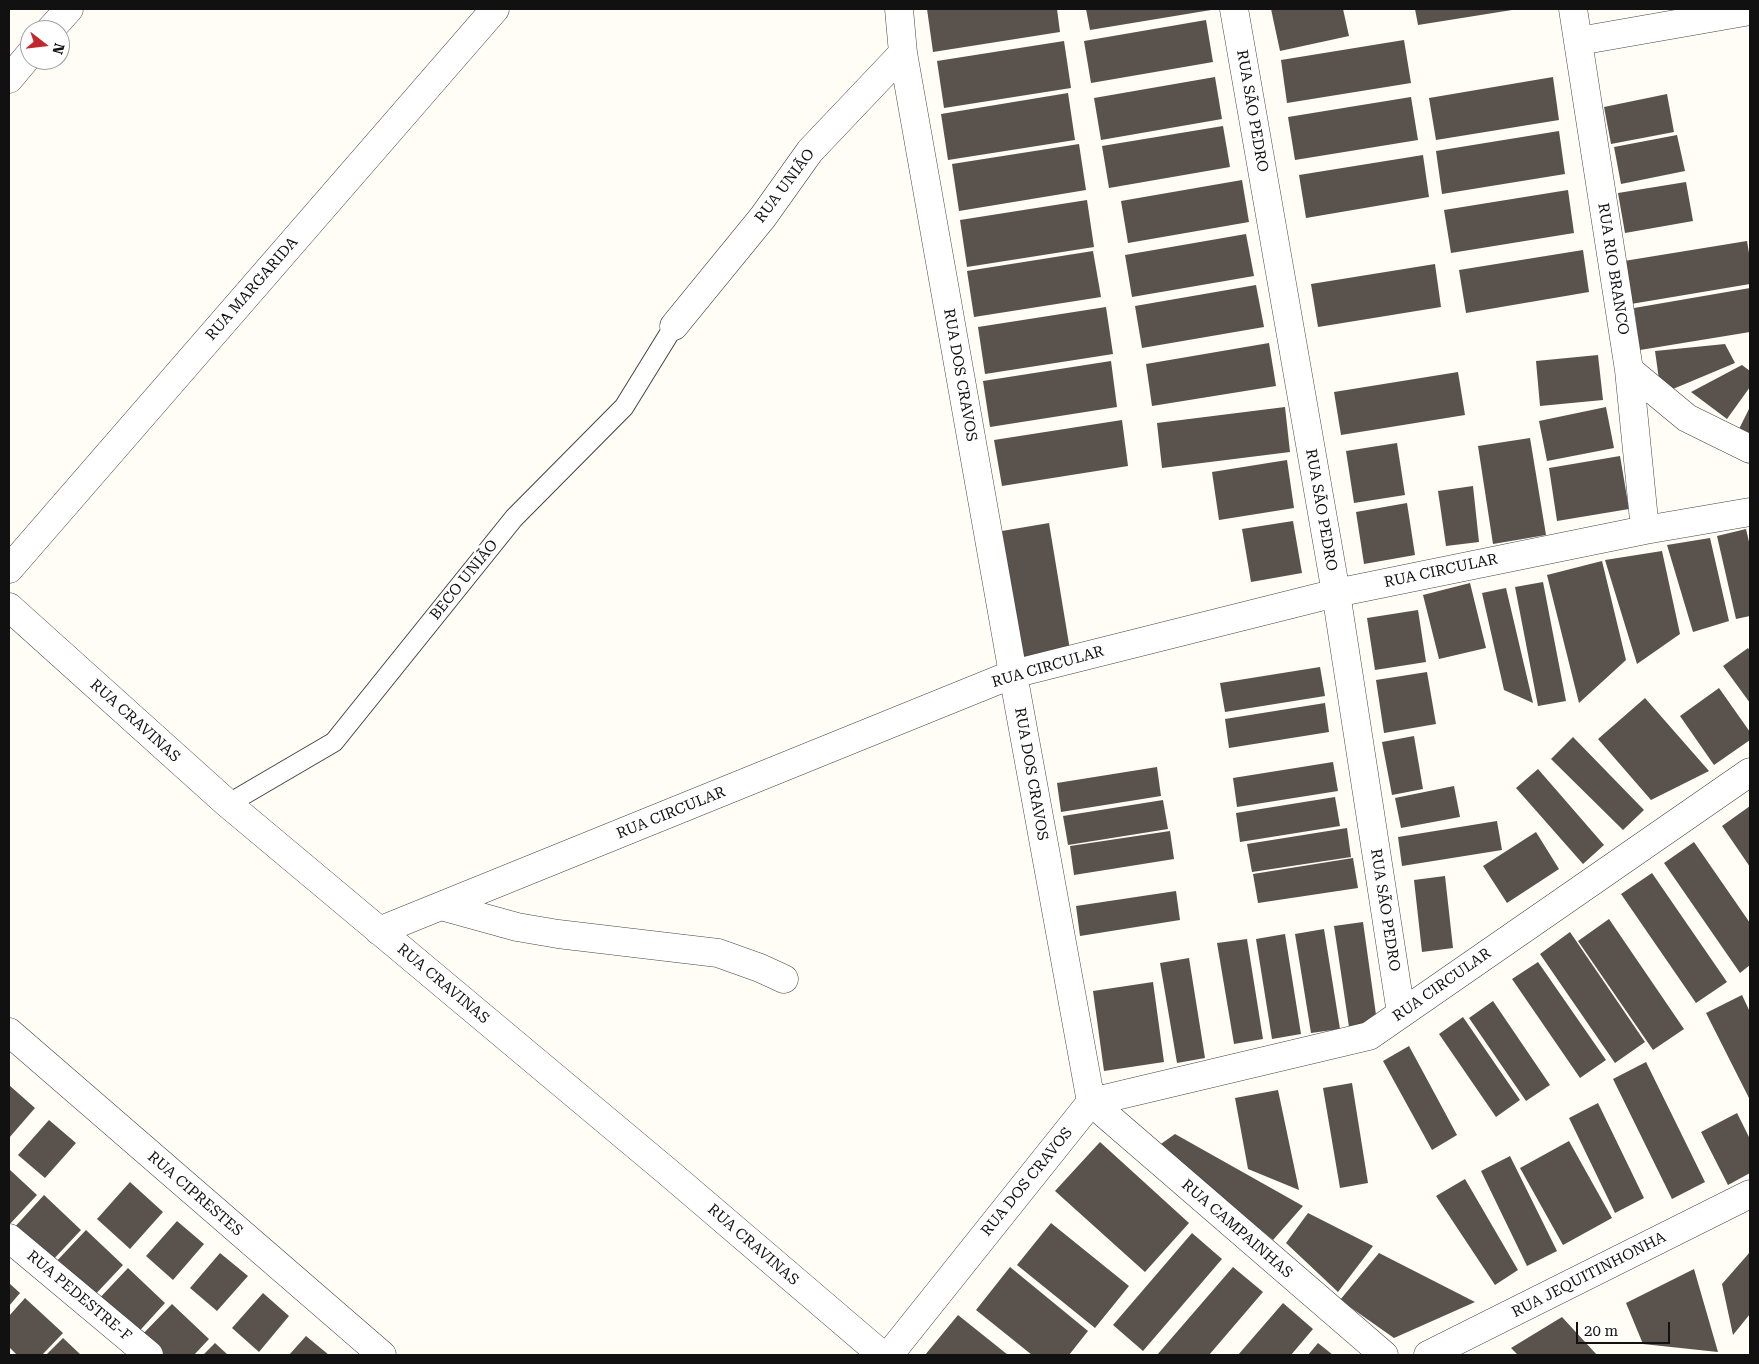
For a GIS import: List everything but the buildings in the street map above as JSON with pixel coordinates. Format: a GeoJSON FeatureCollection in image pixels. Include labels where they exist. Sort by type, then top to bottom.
{"type":"FeatureCollection","features":[{"type":"Feature","properties":{"kind":"street"},"geometry":{"type":"LineString","coordinates":[[59,20],[69,9]]}},
{"type":"Feature","properties":{"kind":"street","name":"RUA MARGARIDA"},"geometry":{"type":"LineString","coordinates":[[9,569],[496,9]]}},
{"type":"Feature","properties":{"kind":"street","name":"RUA DOS CRAVOS"},"geometry":{"type":"LineString","coordinates":[[889,1355],[1091,1102],[903,53],[899,9]]}},
{"type":"Feature","properties":{"kind":"street","name":"RUA SÃO PEDRO"},"geometry":{"type":"LineString","coordinates":[[1234,9],[1336,593],[1401,1012]]}},
{"type":"Feature","properties":{"kind":"street","name":"RUA RIO BRANCO"},"geometry":{"type":"LineString","coordinates":[[1574,9],[1629,370],[1644,530]]}},
{"type":"Feature","properties":{"kind":"street"},"geometry":{"type":"LineString","coordinates":[[1579,41],[1750,11]]}},
{"type":"Feature","properties":{"kind":"street","name":"RUA UNIÃO"},"geometry":{"type":"LineString","coordinates":[[674,326],[763,217],[810,151],[903,53]]}},
{"type":"Feature","properties":{"kind":"street"},"geometry":{"type":"LineString","coordinates":[[9,79],[20,66]]}},
{"type":"Feature","properties":{"kind":"street"},"geometry":{"type":"LineString","coordinates":[[1629,370],[1687,418],[1750,450]]}},
{"type":"Feature","properties":{"kind":"street","name":"RUA CIRCULAR"},"geometry":{"type":"LineString","coordinates":[[379,931],[1013,674],[1336,593],[1644,530],[1750,512]]}},
{"type":"Feature","properties":{"kind":"street","name":"RUA CRAVINAS"},"geometry":{"type":"LineString","coordinates":[[9,607],[228,804],[669,1173],[882,1355]]}},
{"type":"Feature","properties":{"kind":"street","name":"RUA CIRCULAR"},"geometry":{"type":"LineString","coordinates":[[1091,1102],[1369,1036],[1401,1012],[1750,772]]}},
{"type":"Feature","properties":{"kind":"street"},"geometry":{"type":"LineString","coordinates":[[441,906],[517,927],[558,934],[718,952],[784,979]]}},
{"type":"Feature","properties":{"kind":"street","name":"RUA CIPRESTES"},"geometry":{"type":"LineString","coordinates":[[9,1032],[382,1355]]}},
{"type":"Feature","properties":{"kind":"street","name":"RUA CAMPAINHAS"},"geometry":{"type":"LineString","coordinates":[[1091,1102],[1384,1355]]}},
{"type":"Feature","properties":{"kind":"street","name":"RUA JEQUITINHONHA"},"geometry":{"type":"LineString","coordinates":[[1428,1355],[1750,1194]]}},
{"type":"Feature","properties":{"kind":"street","name":"RUA PEDESTRE-F"},"geometry":{"type":"LineString","coordinates":[[9,1238],[148,1355]]}},
{"type":"Feature","properties":{"kind":"lane","name":"BECO UNIÃO"},"geometry":{"type":"LineString","coordinates":[[228,804],[334,742],[514,518],[624,407],[674,326]]}}]}
